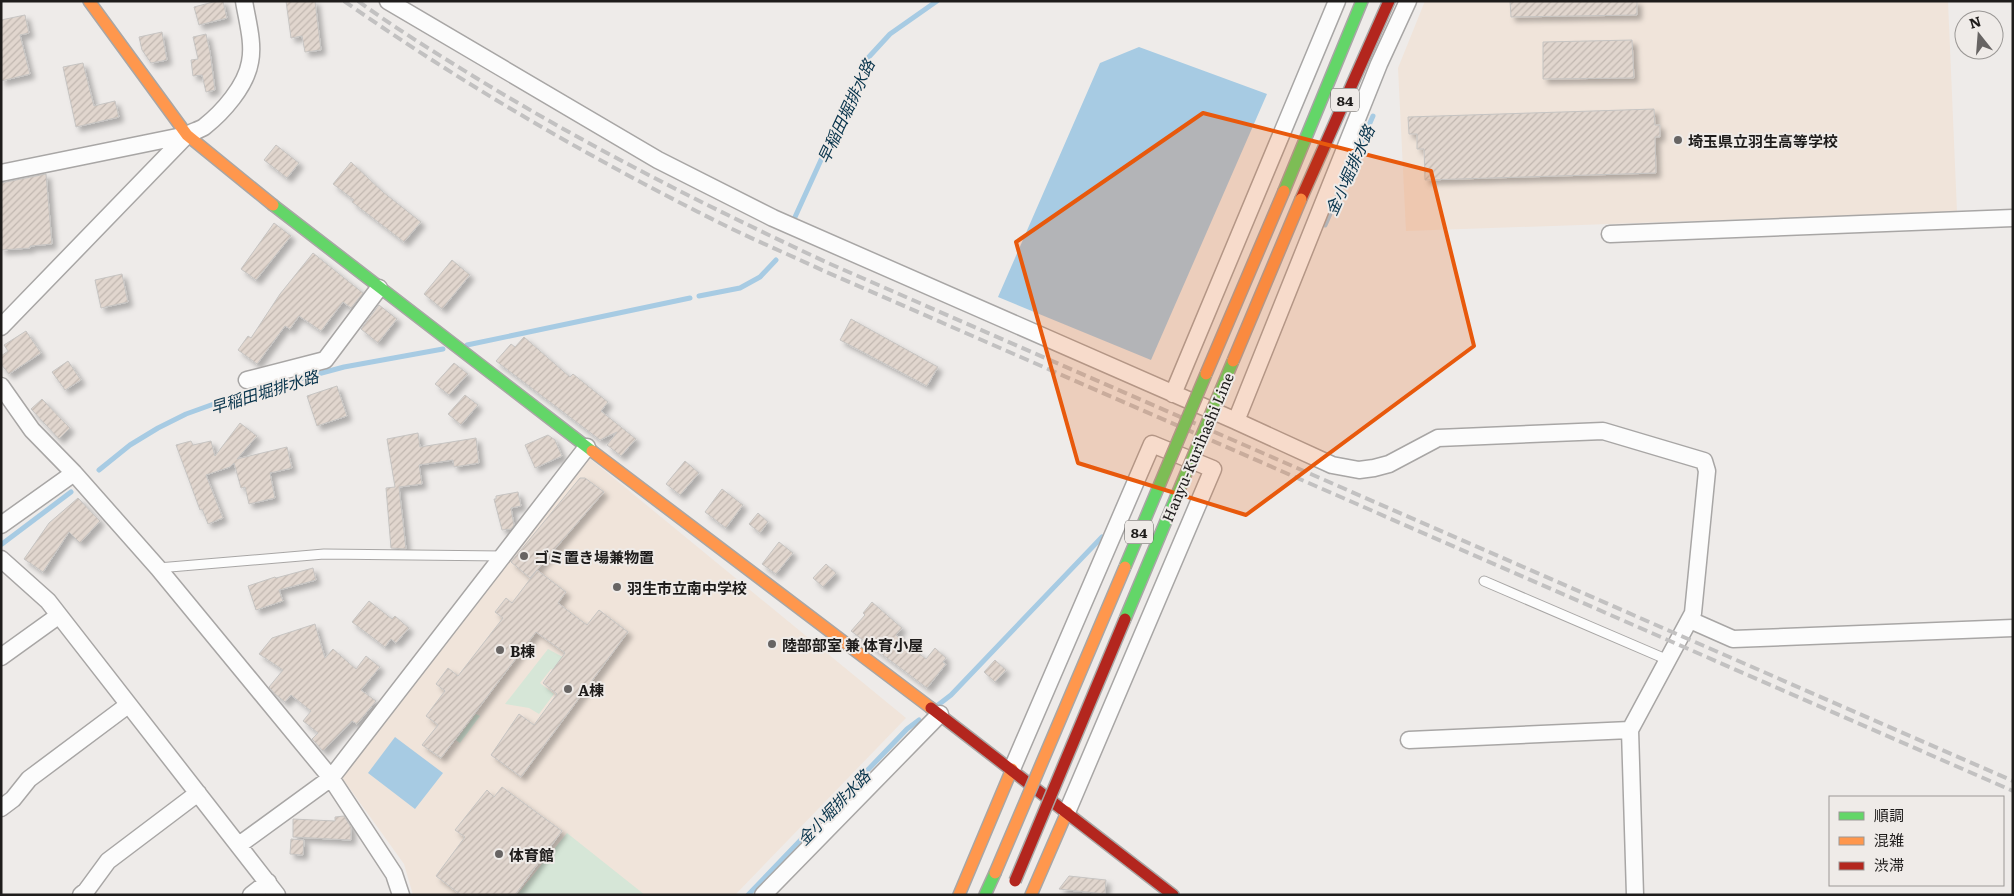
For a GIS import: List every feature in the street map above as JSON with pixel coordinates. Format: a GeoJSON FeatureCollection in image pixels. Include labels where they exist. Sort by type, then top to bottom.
{"type":"FeatureCollection","features":[{"type":"Feature","properties":{"kind":"main road"},"geometry":{"type":"LineString","coordinates":[[89,1],[186,135],[379,288],[1012,769],[1173,895]]}},
{"type":"Feature","properties":{"kind":"main road","name":"Hanyu-Kurihashi Line"},"geometry":{"type":"LineString","coordinates":[[985,895],[1284,192],[1362,1]]}},
{"type":"Feature","properties":{"kind":"main road","name":"Hanyu-Kurihashi Line"},"geometry":{"type":"LineString","coordinates":[[1010,895],[1301,199],[1389,1]]}},
{"type":"Feature","properties":{"kind":"main road"},"geometry":{"type":"LineString","coordinates":[[959,895],[1012,769]]}},
{"type":"Feature","properties":{"kind":"main road"},"geometry":{"type":"LineString","coordinates":[[1031,895],[1067,812]]}},
{"type":"Feature","properties":{"kind":"street"},"geometry":{"type":"LineString","coordinates":[[1,173],[186,135],[203,128],[229,102],[243,84],[250,62],[250,41],[244,1]]}},
{"type":"Feature","properties":{"kind":"street"},"geometry":{"type":"LineString","coordinates":[[1173,394],[1337,1]]}},
{"type":"Feature","properties":{"kind":"street"},"geometry":{"type":"LineString","coordinates":[[1236,421],[1375,74],[1408,1]]}},
{"type":"Feature","properties":{"kind":"street"},"geometry":{"type":"LineString","coordinates":[[394,3],[658,160],[773,218],[1332,465],[1359,470],[1374,468],[1389,464],[1438,438],[1603,431],[1704,461],[1707,471],[1693,613],[1630,730],[1635,895]]}},
{"type":"Feature","properties":{"kind":"street"},"geometry":{"type":"LineString","coordinates":[[1,327],[186,135]]}},
{"type":"Feature","properties":{"kind":"street"},"geometry":{"type":"LineString","coordinates":[[1610,234],[2013,218]]}},
{"type":"Feature","properties":{"kind":"street"},"geometry":{"type":"LineString","coordinates":[[247,380],[325,360],[379,288]]}},
{"type":"Feature","properties":{"kind":"street"},"geometry":{"type":"LineString","coordinates":[[1,386],[32,430],[74,473],[158,568],[331,778],[394,874],[401,895]]}},
{"type":"Feature","properties":{"kind":"street"},"geometry":{"type":"LineString","coordinates":[[1012,769],[1152,444],[1213,469],[1067,812]]}},
{"type":"Feature","properties":{"kind":"street"},"geometry":{"type":"LineString","coordinates":[[239,845],[331,778],[587,447]]}},
{"type":"Feature","properties":{"kind":"street"},"geometry":{"type":"LineString","coordinates":[[1,525],[74,473]]}},
{"type":"Feature","properties":{"kind":"street"},"geometry":{"type":"LineString","coordinates":[[1,559],[48,601],[272,888],[250,895]]}},
{"type":"Feature","properties":{"kind":"street"},"geometry":{"type":"LineString","coordinates":[[1,657],[58,616]]}},
{"type":"Feature","properties":{"kind":"street"},"geometry":{"type":"LineString","coordinates":[[1690,620],[1733,638],[2013,628]]}},
{"type":"Feature","properties":{"kind":"street"},"geometry":{"type":"LineString","coordinates":[[1,808],[30,779],[128,705]]}},
{"type":"Feature","properties":{"kind":"street"},"geometry":{"type":"LineString","coordinates":[[763,895],[940,714]]}},
{"type":"Feature","properties":{"kind":"street"},"geometry":{"type":"LineString","coordinates":[[1409,740],[1630,730]]}},
{"type":"Feature","properties":{"kind":"street"},"geometry":{"type":"LineString","coordinates":[[81,895],[108,862],[198,793]]}},
{"type":"Feature","properties":{"kind":"lane"},"geometry":{"type":"LineString","coordinates":[[158,568],[324,554],[502,556]]}},
{"type":"Feature","properties":{"kind":"lane"},"geometry":{"type":"LineString","coordinates":[[1484,581],[1668,660]]}},
{"type":"Feature","properties":{"kind":"highlighted area"},"geometry":{"type":"Polygon","coordinates":[[[1203,113],[1431,171],[1474,346],[1246,515],[1078,463],[1016,242],[1203,113]]]}},
{"type":"Feature","properties":{"kind":"shaded area","name":"埼玉県立羽生高等学校"},"geometry":{"type":"Polygon","coordinates":[[[1425,1],[1948,1],[1957,212],[1406,231],[1398,68],[1425,1]]]}},
{"type":"Feature","properties":{"kind":"shaded area","name":"羽生市立南中学校"},"geometry":{"type":"Polygon","coordinates":[[[588,457],[906,718],[735,895],[413,895],[404,864],[340,775],[588,457]]]}},
{"type":"Feature","properties":{"kind":"green space"},"geometry":{"type":"Polygon","coordinates":[[[548,649],[570,661],[560,672],[551,669],[540,683],[554,694],[539,714],[529,708],[505,704],[548,649]]]}},
{"type":"Feature","properties":{"kind":"green space"},"geometry":{"type":"Polygon","coordinates":[[[476,714],[480,716],[460,743],[456,740],[476,714]]]}},
{"type":"Feature","properties":{"kind":"green space"},"geometry":{"type":"Polygon","coordinates":[[[567,833],[645,895],[517,895],[567,833]]]}},
{"type":"Feature","properties":{"kind":"water"},"geometry":{"type":"Polygon","coordinates":[[[1139,47],[1267,94],[1151,360],[998,297],[1100,63],[1139,47]]]}},
{"type":"Feature","properties":{"kind":"water"},"geometry":{"type":"Polygon","coordinates":[[[395,737],[443,773],[415,809],[368,773],[395,737]]]}},
{"type":"Feature","properties":{"kind":"building"},"geometry":{"type":"Polygon","coordinates":[[[223,1],[227,18],[199,25],[194,7],[223,1]]]}},
{"type":"Feature","properties":{"kind":"building"},"geometry":{"type":"Polygon","coordinates":[[[286,1],[315,1],[321,50],[305,52],[302,36],[291,38],[286,1]]]}},
{"type":"Feature","properties":{"kind":"building"},"geometry":{"type":"Polygon","coordinates":[[[1510,1],[1637,1],[1637,15],[1511,17],[1510,1]]]}},
{"type":"Feature","properties":{"kind":"building"},"geometry":{"type":"Polygon","coordinates":[[[25,15],[29,33],[20,35],[30,74],[1,81],[1,20],[25,15]]]}},
{"type":"Feature","properties":{"kind":"building"},"geometry":{"type":"Polygon","coordinates":[[[162,32],[167,60],[151,63],[142,50],[139,37],[162,32]]]}},
{"type":"Feature","properties":{"kind":"building"},"geometry":{"type":"Polygon","coordinates":[[[206,34],[215,90],[206,92],[202,75],[193,76],[191,60],[198,59],[193,37],[206,34]]]}},
{"type":"Feature","properties":{"kind":"building"},"geometry":{"type":"Polygon","coordinates":[[[1632,40],[1634,78],[1543,79],[1543,42],[1632,40]]]}},
{"type":"Feature","properties":{"kind":"building"},"geometry":{"type":"Polygon","coordinates":[[[83,63],[94,106],[115,101],[119,117],[76,127],[63,67],[83,63]]]}},
{"type":"Feature","properties":{"kind":"building"},"geometry":{"type":"Polygon","coordinates":[[[1654,109],[1655,125],[1660,125],[1660,137],[1655,137],[1656,173],[1425,180],[1424,149],[1417,149],[1417,134],[1409,134],[1408,117],[1654,109]]]}},
{"type":"Feature","properties":{"kind":"building"},"geometry":{"type":"Polygon","coordinates":[[[276,145],[299,163],[287,178],[264,160],[276,145]]]}},
{"type":"Feature","properties":{"kind":"building"},"geometry":{"type":"Polygon","coordinates":[[[351,162],[383,192],[421,222],[404,242],[352,202],[354,200],[333,184],[351,162]]]}},
{"type":"Feature","properties":{"kind":"building"},"geometry":{"type":"Polygon","coordinates":[[[46,174],[52,244],[1,250],[1,183],[46,174]]]}},
{"type":"Feature","properties":{"kind":"building"},"geometry":{"type":"Polygon","coordinates":[[[274,223],[291,236],[256,280],[241,269],[274,223]]]}},
{"type":"Feature","properties":{"kind":"building"},"geometry":{"type":"Polygon","coordinates":[[[313,253],[363,293],[351,308],[343,302],[321,331],[299,316],[290,329],[285,326],[257,364],[238,350],[248,336],[251,338],[280,294],[313,253]]]}},
{"type":"Feature","properties":{"kind":"building"},"geometry":{"type":"Polygon","coordinates":[[[452,260],[470,275],[442,309],[424,294],[452,260]]]}},
{"type":"Feature","properties":{"kind":"building"},"geometry":{"type":"Polygon","coordinates":[[[122,274],[128,302],[101,308],[95,280],[122,274]]]}},
{"type":"Feature","properties":{"kind":"building"},"geometry":{"type":"Polygon","coordinates":[[[379,305],[397,319],[378,343],[361,329],[379,305]]]}},
{"type":"Feature","properties":{"kind":"building"},"geometry":{"type":"Polygon","coordinates":[[[851,319],[938,367],[927,386],[840,340],[851,319]]]}},
{"type":"Feature","properties":{"kind":"building"},"geometry":{"type":"Polygon","coordinates":[[[26,331],[41,353],[9,374],[1,364],[1,356],[8,351],[4,345],[26,331]]]}},
{"type":"Feature","properties":{"kind":"building"},"geometry":{"type":"Polygon","coordinates":[[[524,337],[570,377],[573,374],[608,402],[601,411],[636,439],[621,456],[607,445],[617,432],[600,440],[496,361],[511,344],[515,347],[524,337]]]}},
{"type":"Feature","properties":{"kind":"building"},"geometry":{"type":"Polygon","coordinates":[[[68,361],[81,380],[65,390],[52,372],[68,361]]]}},
{"type":"Feature","properties":{"kind":"building"},"geometry":{"type":"Polygon","coordinates":[[[454,363],[468,374],[449,395],[435,384],[454,363]]]}},
{"type":"Feature","properties":{"kind":"building"},"geometry":{"type":"Polygon","coordinates":[[[337,386],[347,416],[317,426],[307,396],[337,386]]]}},
{"type":"Feature","properties":{"kind":"building"},"geometry":{"type":"Polygon","coordinates":[[[465,395],[478,405],[461,425],[448,414],[465,395]]]}},
{"type":"Feature","properties":{"kind":"building"},"geometry":{"type":"Polygon","coordinates":[[[42,399],[70,428],[59,439],[31,409],[42,399]]]}},
{"type":"Feature","properties":{"kind":"building"},"geometry":{"type":"Polygon","coordinates":[[[240,423],[257,436],[237,459],[287,447],[292,468],[270,473],[275,498],[249,504],[245,487],[241,488],[234,463],[230,467],[206,475],[223,518],[208,524],[202,509],[200,510],[176,445],[191,441],[193,445],[211,441],[215,456],[240,423]]]}},
{"type":"Feature","properties":{"kind":"building"},"geometry":{"type":"Polygon","coordinates":[[[418,433],[420,447],[476,438],[479,463],[454,467],[453,460],[419,465],[422,484],[399,487],[406,549],[391,548],[386,488],[395,487],[387,439],[418,433]]]}},
{"type":"Feature","properties":{"kind":"building"},"geometry":{"type":"Polygon","coordinates":[[[548,435],[555,440],[562,456],[535,468],[525,445],[548,435]]]}},
{"type":"Feature","properties":{"kind":"building"},"geometry":{"type":"Polygon","coordinates":[[[685,461],[699,473],[680,495],[666,484],[685,461]]]}},
{"type":"Feature","properties":{"kind":"building"},"geometry":{"type":"Polygon","coordinates":[[[580,478],[585,478],[604,492],[530,578],[511,562],[580,478]]]}},
{"type":"Feature","properties":{"kind":"building"},"geometry":{"type":"Polygon","coordinates":[[[722,489],[743,505],[726,528],[705,512],[722,489]]]}},
{"type":"Feature","properties":{"kind":"building"},"geometry":{"type":"Polygon","coordinates":[[[518,492],[521,506],[511,508],[514,525],[511,529],[502,530],[494,499],[496,499],[496,496],[518,492]]]}},
{"type":"Feature","properties":{"kind":"building"},"geometry":{"type":"Polygon","coordinates":[[[78,498],[100,521],[80,543],[69,532],[43,572],[24,559],[49,523],[78,498]]]}},
{"type":"Feature","properties":{"kind":"building"},"geometry":{"type":"Polygon","coordinates":[[[758,513],[768,522],[760,533],[749,524],[758,513]]]}},
{"type":"Feature","properties":{"kind":"building"},"geometry":{"type":"Polygon","coordinates":[[[779,542],[793,553],[776,574],[762,564],[779,542]]]}},
{"type":"Feature","properties":{"kind":"building"},"geometry":{"type":"Polygon","coordinates":[[[826,564],[836,573],[823,587],[813,578],[826,564]]]}},
{"type":"Feature","properties":{"kind":"building"},"geometry":{"type":"Polygon","coordinates":[[[313,568],[316,580],[279,590],[283,601],[256,610],[248,586],[313,568]]]}},
{"type":"Feature","properties":{"kind":"building"},"geometry":{"type":"Polygon","coordinates":[[[537,570],[566,592],[558,603],[587,625],[599,610],[628,632],[521,777],[491,755],[519,714],[534,725],[557,694],[543,683],[565,653],[536,632],[441,758],[422,745],[438,725],[426,716],[445,691],[436,684],[448,668],[458,676],[503,618],[495,612],[506,598],[512,603],[537,570]]]}},
{"type":"Feature","properties":{"kind":"building"},"geometry":{"type":"Polygon","coordinates":[[[369,601],[392,619],[395,616],[409,628],[396,643],[391,639],[385,647],[352,622],[369,601]]]}},
{"type":"Feature","properties":{"kind":"building"},"geometry":{"type":"Polygon","coordinates":[[[872,602],[902,628],[896,635],[926,659],[935,648],[946,658],[943,662],[946,664],[927,688],[851,631],[865,615],[863,613],[872,602]]]}},
{"type":"Feature","properties":{"kind":"building"},"geometry":{"type":"Polygon","coordinates":[[[315,624],[325,658],[333,649],[356,669],[366,656],[380,667],[361,690],[376,701],[357,724],[352,721],[323,751],[312,739],[318,733],[303,721],[311,711],[291,695],[285,702],[275,694],[269,687],[283,670],[259,654],[272,638],[315,624]]]}},
{"type":"Feature","properties":{"kind":"building"},"geometry":{"type":"Polygon","coordinates":[[[995,660],[1006,670],[995,682],[984,672],[995,660]]]}},
{"type":"Feature","properties":{"kind":"building","name":"体育館"},"geometry":{"type":"Polygon","coordinates":[[[502,787],[562,831],[515,895],[461,895],[436,876],[465,837],[455,830],[487,790],[494,797],[502,787]]]}},
{"type":"Feature","properties":{"kind":"building"},"geometry":{"type":"Polygon","coordinates":[[[344,816],[351,827],[351,840],[293,837],[293,819],[335,821],[335,817],[344,816]]]}},
{"type":"Feature","properties":{"kind":"building"},"geometry":{"type":"Polygon","coordinates":[[[291,839],[304,840],[303,855],[290,854],[291,839]]]}},
{"type":"Feature","properties":{"kind":"building"},"geometry":{"type":"Polygon","coordinates":[[[1069,876],[1106,880],[1105,894],[1059,889],[1069,876]]]}},
{"type":"Feature","properties":{"kind":"waterway","name":"早稲田堀排水路"},"geometry":{"type":"LineString","coordinates":[[795,217],[867,59],[890,34],[937,1]]}},
{"type":"Feature","properties":{"kind":"waterway","name":"金小堀排水路"},"geometry":{"type":"LineString","coordinates":[[1325,225],[1373,116]]}},
{"type":"Feature","properties":{"kind":"waterway","name":"早稲田堀排水路"},"geometry":{"type":"LineString","coordinates":[[699,296],[740,288],[760,277],[776,260]]}},
{"type":"Feature","properties":{"kind":"waterway","name":"早稲田堀排水路"},"geometry":{"type":"LineString","coordinates":[[467,345],[690,298]]}},
{"type":"Feature","properties":{"kind":"waterway","name":"早稲田堀排水路"},"geometry":{"type":"LineString","coordinates":[[99,470],[130,445],[158,428],[186,414],[236,396],[344,367],[443,349]]}},
{"type":"Feature","properties":{"kind":"waterway","name":"早稲田堀排水路"},"geometry":{"type":"LineString","coordinates":[[2,544],[71,492]]}},
{"type":"Feature","properties":{"kind":"waterway","name":"金小堀排水路"},"geometry":{"type":"LineString","coordinates":[[938,705],[951,695],[1102,537]]}},
{"type":"Feature","properties":{"kind":"waterway","name":"金小堀排水路"},"geometry":{"type":"LineString","coordinates":[[748,895],[907,729],[919,720]]}},
{"type":"Feature","properties":{"kind":"railway"},"geometry":{"type":"LineString","coordinates":[[344,1],[435,62],[528,119],[623,173],[733,229],[824,271],[2013,791]]}},
{"type":"Feature","properties":{"kind":"railway"},"geometry":{"type":"LineString","coordinates":[[358,1],[444,58],[559,127],[737,220],[828,263],[2013,781]]}},
{"type":"Feature","properties":{"kind":"traffic: fast"},"geometry":{"type":"LineString","coordinates":[[1284,191],[1362,1]]}},
{"type":"Feature","properties":{"kind":"traffic: fast"},"geometry":{"type":"LineString","coordinates":[[273,205],[592,451]]}},
{"type":"Feature","properties":{"kind":"traffic: fast"},"geometry":{"type":"LineString","coordinates":[[1125,619],[1233,361]]}},
{"type":"Feature","properties":{"kind":"traffic: fast"},"geometry":{"type":"LineString","coordinates":[[1125,567],[1206,374]]}},
{"type":"Feature","properties":{"kind":"traffic: fast"},"geometry":{"type":"LineString","coordinates":[[985,895],[995,873]]}},
{"type":"Feature","properties":{"kind":"traffic: slow"},"geometry":{"type":"LineString","coordinates":[[89,1],[187,135],[273,205]]}},
{"type":"Feature","properties":{"kind":"traffic: slow"},"geometry":{"type":"LineString","coordinates":[[1206,374],[1284,191]]}},
{"type":"Feature","properties":{"kind":"traffic: slow"},"geometry":{"type":"LineString","coordinates":[[1233,361],[1301,199]]}},
{"type":"Feature","properties":{"kind":"traffic: slow"},"geometry":{"type":"LineString","coordinates":[[592,451],[931,708]]}},
{"type":"Feature","properties":{"kind":"traffic: slow"},"geometry":{"type":"LineString","coordinates":[[995,873],[1125,567]]}},
{"type":"Feature","properties":{"kind":"traffic: slow"},"geometry":{"type":"LineString","coordinates":[[959,895],[1012,769]]}},
{"type":"Feature","properties":{"kind":"traffic: slow"},"geometry":{"type":"LineString","coordinates":[[1031,895],[1067,812]]}},
{"type":"Feature","properties":{"kind":"traffic: jam"},"geometry":{"type":"LineString","coordinates":[[1301,199],[1389,1]]}},
{"type":"Feature","properties":{"kind":"traffic: jam"},"geometry":{"type":"LineString","coordinates":[[1015,881],[1125,619]]}},
{"type":"Feature","properties":{"kind":"traffic: jam"},"geometry":{"type":"LineString","coordinates":[[931,708],[1173,895]]}},
{"type":"Feature","properties":{"kind":"place","name":"埼玉県立羽生高等学校"},"geometry":{"type":"Point","coordinates":[1678,140]}},
{"type":"Feature","properties":{"kind":"place","name":"ゴミ置き場兼物置"},"geometry":{"type":"Point","coordinates":[524,556]}},
{"type":"Feature","properties":{"kind":"place","name":"羽生市立南中学校"},"geometry":{"type":"Point","coordinates":[617,587]}},
{"type":"Feature","properties":{"kind":"place","name":"陸部部室 兼 体育小屋"},"geometry":{"type":"Point","coordinates":[772,644]}},
{"type":"Feature","properties":{"kind":"place","name":"B棟"},"geometry":{"type":"Point","coordinates":[500,650]}},
{"type":"Feature","properties":{"kind":"place","name":"A棟"},"geometry":{"type":"Point","coordinates":[568,689]}},
{"type":"Feature","properties":{"kind":"place","name":"体育館"},"geometry":{"type":"Point","coordinates":[499,854]}}]}
